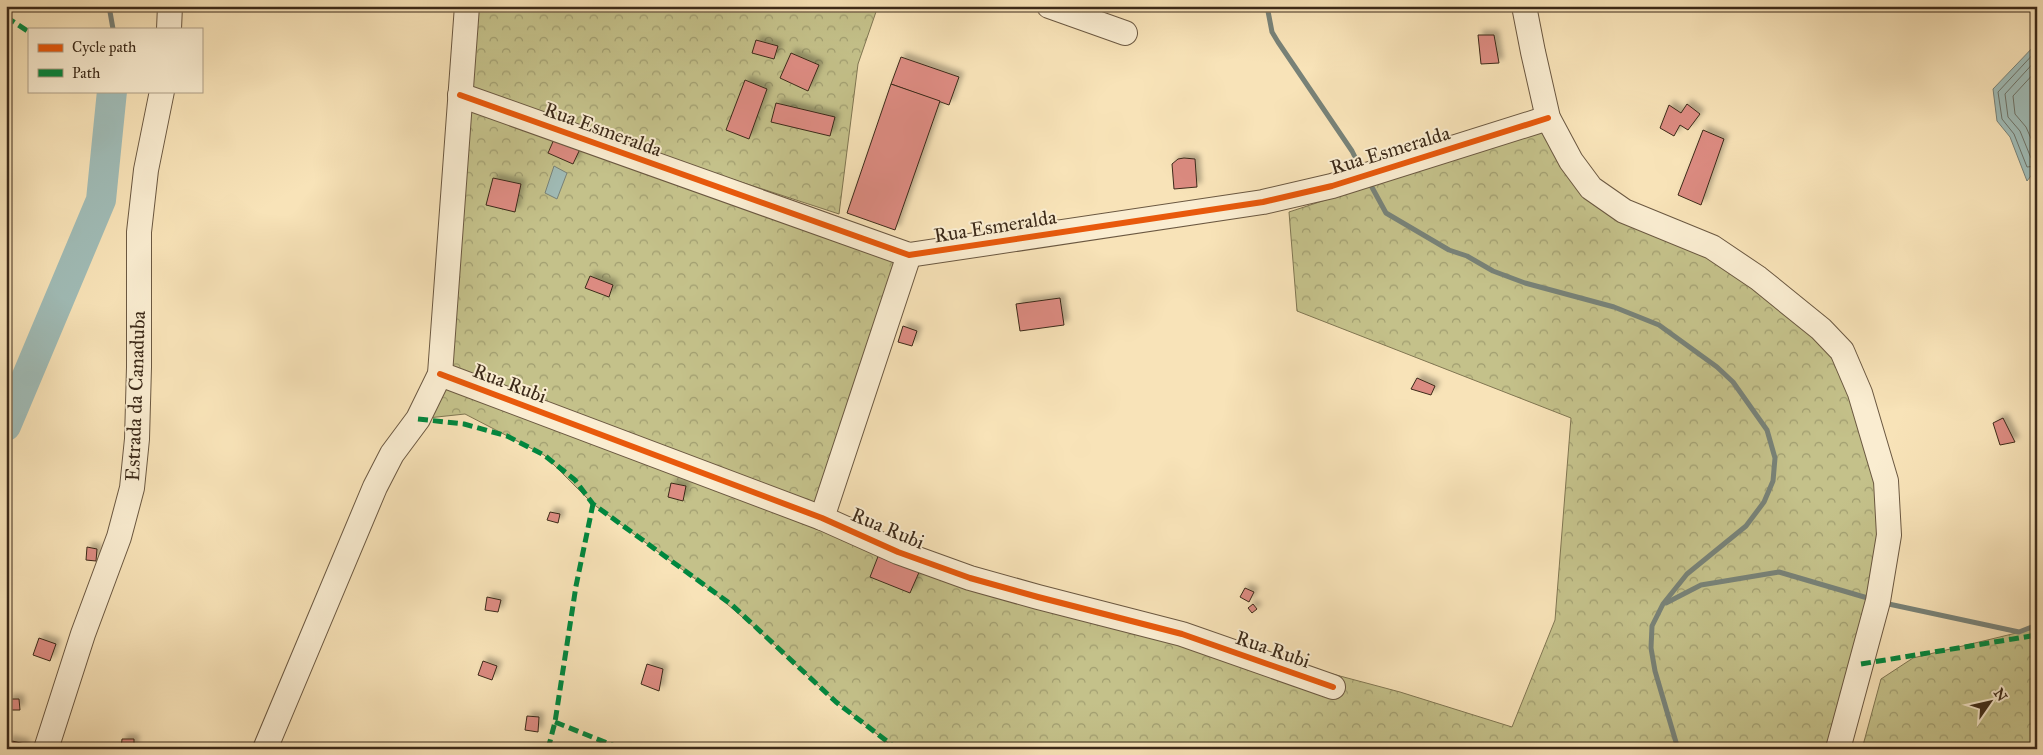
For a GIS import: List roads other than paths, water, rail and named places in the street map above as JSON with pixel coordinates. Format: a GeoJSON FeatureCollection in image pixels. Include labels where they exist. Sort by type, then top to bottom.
{"type":"FeatureCollection","features":[{"type":"Feature","properties":{"kind":"street"},"geometry":{"type":"LineString","coordinates":[[169,28],[170,6]]}},
{"type":"Feature","properties":{"kind":"street"},"geometry":{"type":"LineString","coordinates":[[265,749],[376,487],[392,454],[418,419],[440,374],[467,6]]}},
{"type":"Feature","properties":{"kind":"street"},"geometry":{"type":"LineString","coordinates":[[1049,6],[1125,34]]}},
{"type":"Feature","properties":{"kind":"street"},"geometry":{"type":"LineString","coordinates":[[1524,6],[1548,118],[1571,161],[1591,188],[1624,211],[1712,247],[1758,278],[1821,330],[1842,351],[1860,393],[1886,481],[1889,535],[1878,601],[1838,749]]}},
{"type":"Feature","properties":{"kind":"street","name":"Estrada da Canaduba"},"geometry":{"type":"LineString","coordinates":[[46,749],[83,634],[119,537],[132,488],[137,438],[140,367],[139,232],[146,170],[162,92]]}},
{"type":"Feature","properties":{"kind":"street","name":"Rua Esmeralda"},"geometry":{"type":"LineString","coordinates":[[460,95],[909,255],[1263,202],[1332,186],[1548,118]]}},
{"type":"Feature","properties":{"kind":"street","name":"Rua Rubi"},"geometry":{"type":"LineString","coordinates":[[822,518],[909,255]]}},
{"type":"Feature","properties":{"kind":"street","name":"Rua Rubi"},"geometry":{"type":"LineString","coordinates":[[440,374],[822,518],[898,552],[970,578],[1038,598],[1182,634],[1333,687]]}},
{"type":"Feature","properties":{"kind":"water"},"geometry":{"type":"Polygon","coordinates":[[[2037,43],[2037,168],[2027,181],[2010,137],[1997,121],[1993,89],[2037,43]]]}},
{"type":"Feature","properties":{"kind":"water"},"geometry":{"type":"Polygon","coordinates":[[[554,166],[567,173],[557,199],[545,193],[554,166]]]}},
{"type":"Feature","properties":{"kind":"waterway"},"geometry":{"type":"LineString","coordinates":[[109,6],[113,28]]}},
{"type":"Feature","properties":{"kind":"waterway"},"geometry":{"type":"LineString","coordinates":[[1267,6],[1272,32],[1352,151],[1362,171]]}},
{"type":"Feature","properties":{"kind":"waterway"},"geometry":{"type":"LineString","coordinates":[[6,426],[101,200],[112,92]]}},
{"type":"Feature","properties":{"kind":"waterway"},"geometry":{"type":"LineString","coordinates":[[1368,180],[1386,213],[1449,250],[1467,256],[1493,271],[1525,283],[1614,307],[1659,325],[1717,367],[1733,382],[1767,430],[1775,458],[1773,481],[1764,502],[1746,526],[1687,574],[1663,604],[1652,626],[1651,648],[1655,671],[1678,749]]}},
{"type":"Feature","properties":{"kind":"waterway"},"geometry":{"type":"LineString","coordinates":[[1666,603],[1701,585],[1779,572],[1871,599]]}},
{"type":"Feature","properties":{"kind":"waterway"},"geometry":{"type":"LineString","coordinates":[[1884,603],[2019,632],[2037,625]]}}]}
